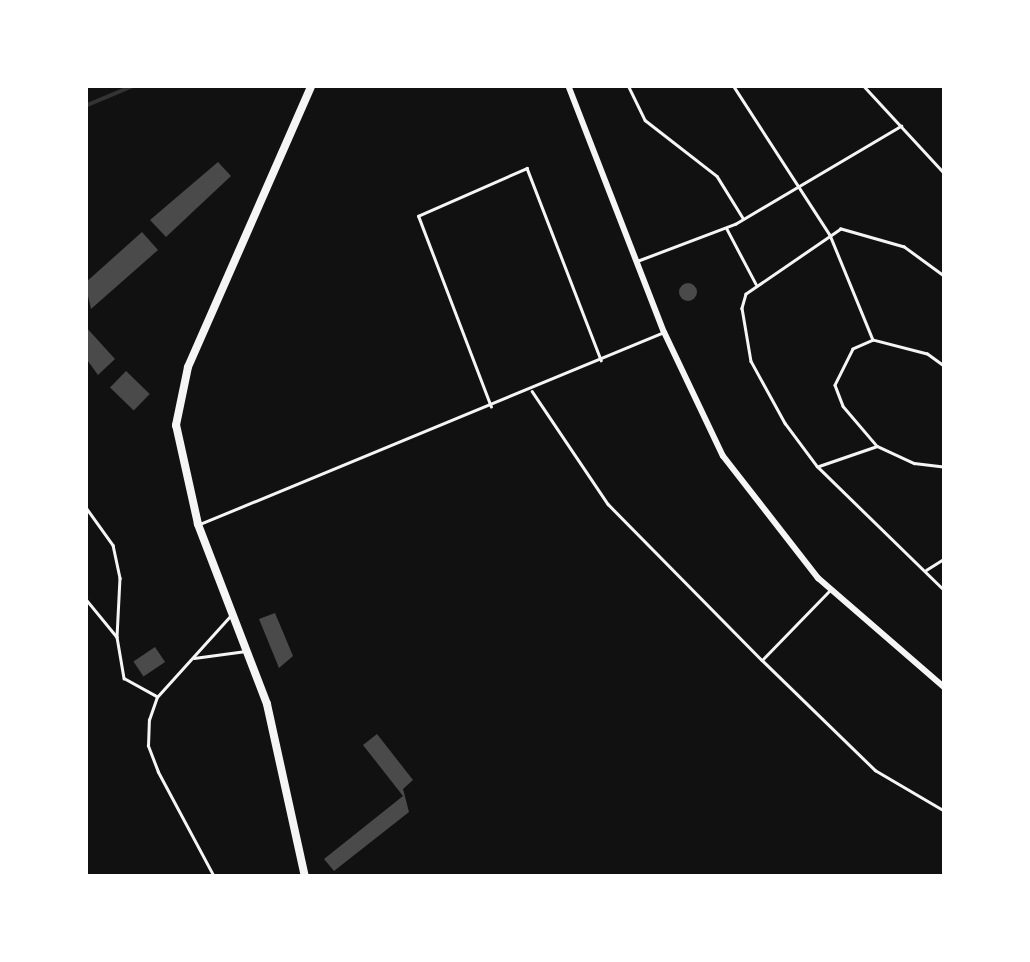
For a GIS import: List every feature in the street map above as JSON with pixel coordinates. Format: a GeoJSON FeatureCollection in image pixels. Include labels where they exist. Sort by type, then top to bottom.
{"type":"FeatureCollection","features":[{"type":"Feature","properties":{"kind":"main road"},"geometry":{"type":"LineString","coordinates":[[305,877],[267,704],[198,524],[176,440],[180,388],[312,85]]}},
{"type":"Feature","properties":{"kind":"street"},"geometry":{"type":"LineString","coordinates":[[568,85],[664,332],[733,471],[830,590],[945,688]]}},
{"type":"Feature","properties":{"kind":"lane"},"geometry":{"type":"LineString","coordinates":[[628,85],[645,120],[717,176],[743,220]]}},
{"type":"Feature","properties":{"kind":"lane"},"geometry":{"type":"LineString","coordinates":[[732,85],[830,235],[873,340]]}},
{"type":"Feature","properties":{"kind":"lane"},"geometry":{"type":"LineString","coordinates":[[863,85],[945,174]]}},
{"type":"Feature","properties":{"kind":"lane"},"geometry":{"type":"LineString","coordinates":[[636,262],[743,220],[901,126]]}},
{"type":"Feature","properties":{"kind":"lane"},"geometry":{"type":"LineString","coordinates":[[491,407],[418,216],[527,168],[601,360]]}},
{"type":"Feature","properties":{"kind":"lane"},"geometry":{"type":"LineString","coordinates":[[726,228],[756,285]]}},
{"type":"Feature","properties":{"kind":"lane"},"geometry":{"type":"LineString","coordinates":[[945,278],[904,247],[840,228],[756,285],[742,308],[751,361],[818,466],[945,591]]}},
{"type":"Feature","properties":{"kind":"lane"},"geometry":{"type":"LineString","coordinates":[[198,524],[532,391],[664,332]]}},
{"type":"Feature","properties":{"kind":"lane"},"geometry":{"type":"LineString","coordinates":[[945,367],[926,354],[873,340],[853,349],[835,385],[843,406],[876,446],[914,464],[945,466]]}},
{"type":"Feature","properties":{"kind":"lane"},"geometry":{"type":"LineString","coordinates":[[532,391],[608,504],[875,770],[945,811]]}},
{"type":"Feature","properties":{"kind":"lane"},"geometry":{"type":"LineString","coordinates":[[818,466],[876,446]]}},
{"type":"Feature","properties":{"kind":"lane"},"geometry":{"type":"LineString","coordinates":[[85,506],[114,545],[120,578],[118,637],[124,678],[158,697]]}},
{"type":"Feature","properties":{"kind":"lane"},"geometry":{"type":"LineString","coordinates":[[925,571],[945,558]]}},
{"type":"Feature","properties":{"kind":"lane"},"geometry":{"type":"LineString","coordinates":[[762,660],[830,590]]}},
{"type":"Feature","properties":{"kind":"lane"},"geometry":{"type":"LineString","coordinates":[[85,598],[118,637]]}},
{"type":"Feature","properties":{"kind":"lane"},"geometry":{"type":"LineString","coordinates":[[214,877],[148,746],[158,697],[232,614]]}},
{"type":"Feature","properties":{"kind":"lane"},"geometry":{"type":"LineString","coordinates":[[192,658],[247,651]]}},
{"type":"Feature","properties":{"kind":"building"},"geometry":{"type":"Polygon","coordinates":[[[218,162],[231,176],[166,237],[150,220],[218,162]]]}},
{"type":"Feature","properties":{"kind":"building"},"geometry":{"type":"Polygon","coordinates":[[[142,232],[158,250],[91,309],[85,283],[142,232]]]}},
{"type":"Feature","properties":{"kind":"building"},"geometry":{"type":"Polygon","coordinates":[[[688,283],[697,292],[688,301],[679,292],[688,283]]]}},
{"type":"Feature","properties":{"kind":"building"},"geometry":{"type":"Polygon","coordinates":[[[85,326],[115,359],[98,375],[85,357],[85,326]]]}},
{"type":"Feature","properties":{"kind":"building"},"geometry":{"type":"Polygon","coordinates":[[[126,371],[150,394],[134,410],[110,388],[126,371]]]}},
{"type":"Feature","properties":{"kind":"building"},"geometry":{"type":"Polygon","coordinates":[[[275,613],[293,656],[279,668],[259,619],[275,613]]]}},
{"type":"Feature","properties":{"kind":"building"},"geometry":{"type":"Polygon","coordinates":[[[155,647],[165,662],[144,676],[133,662],[155,647]]]}},
{"type":"Feature","properties":{"kind":"building"},"geometry":{"type":"Polygon","coordinates":[[[377,734],[413,780],[403,789],[409,812],[334,871],[324,859],[403,796],[363,745],[377,734]]]}},
{"type":"Feature","properties":{"kind":"waterway"},"geometry":{"type":"LineString","coordinates":[[85,106],[135,85]]}}]}
